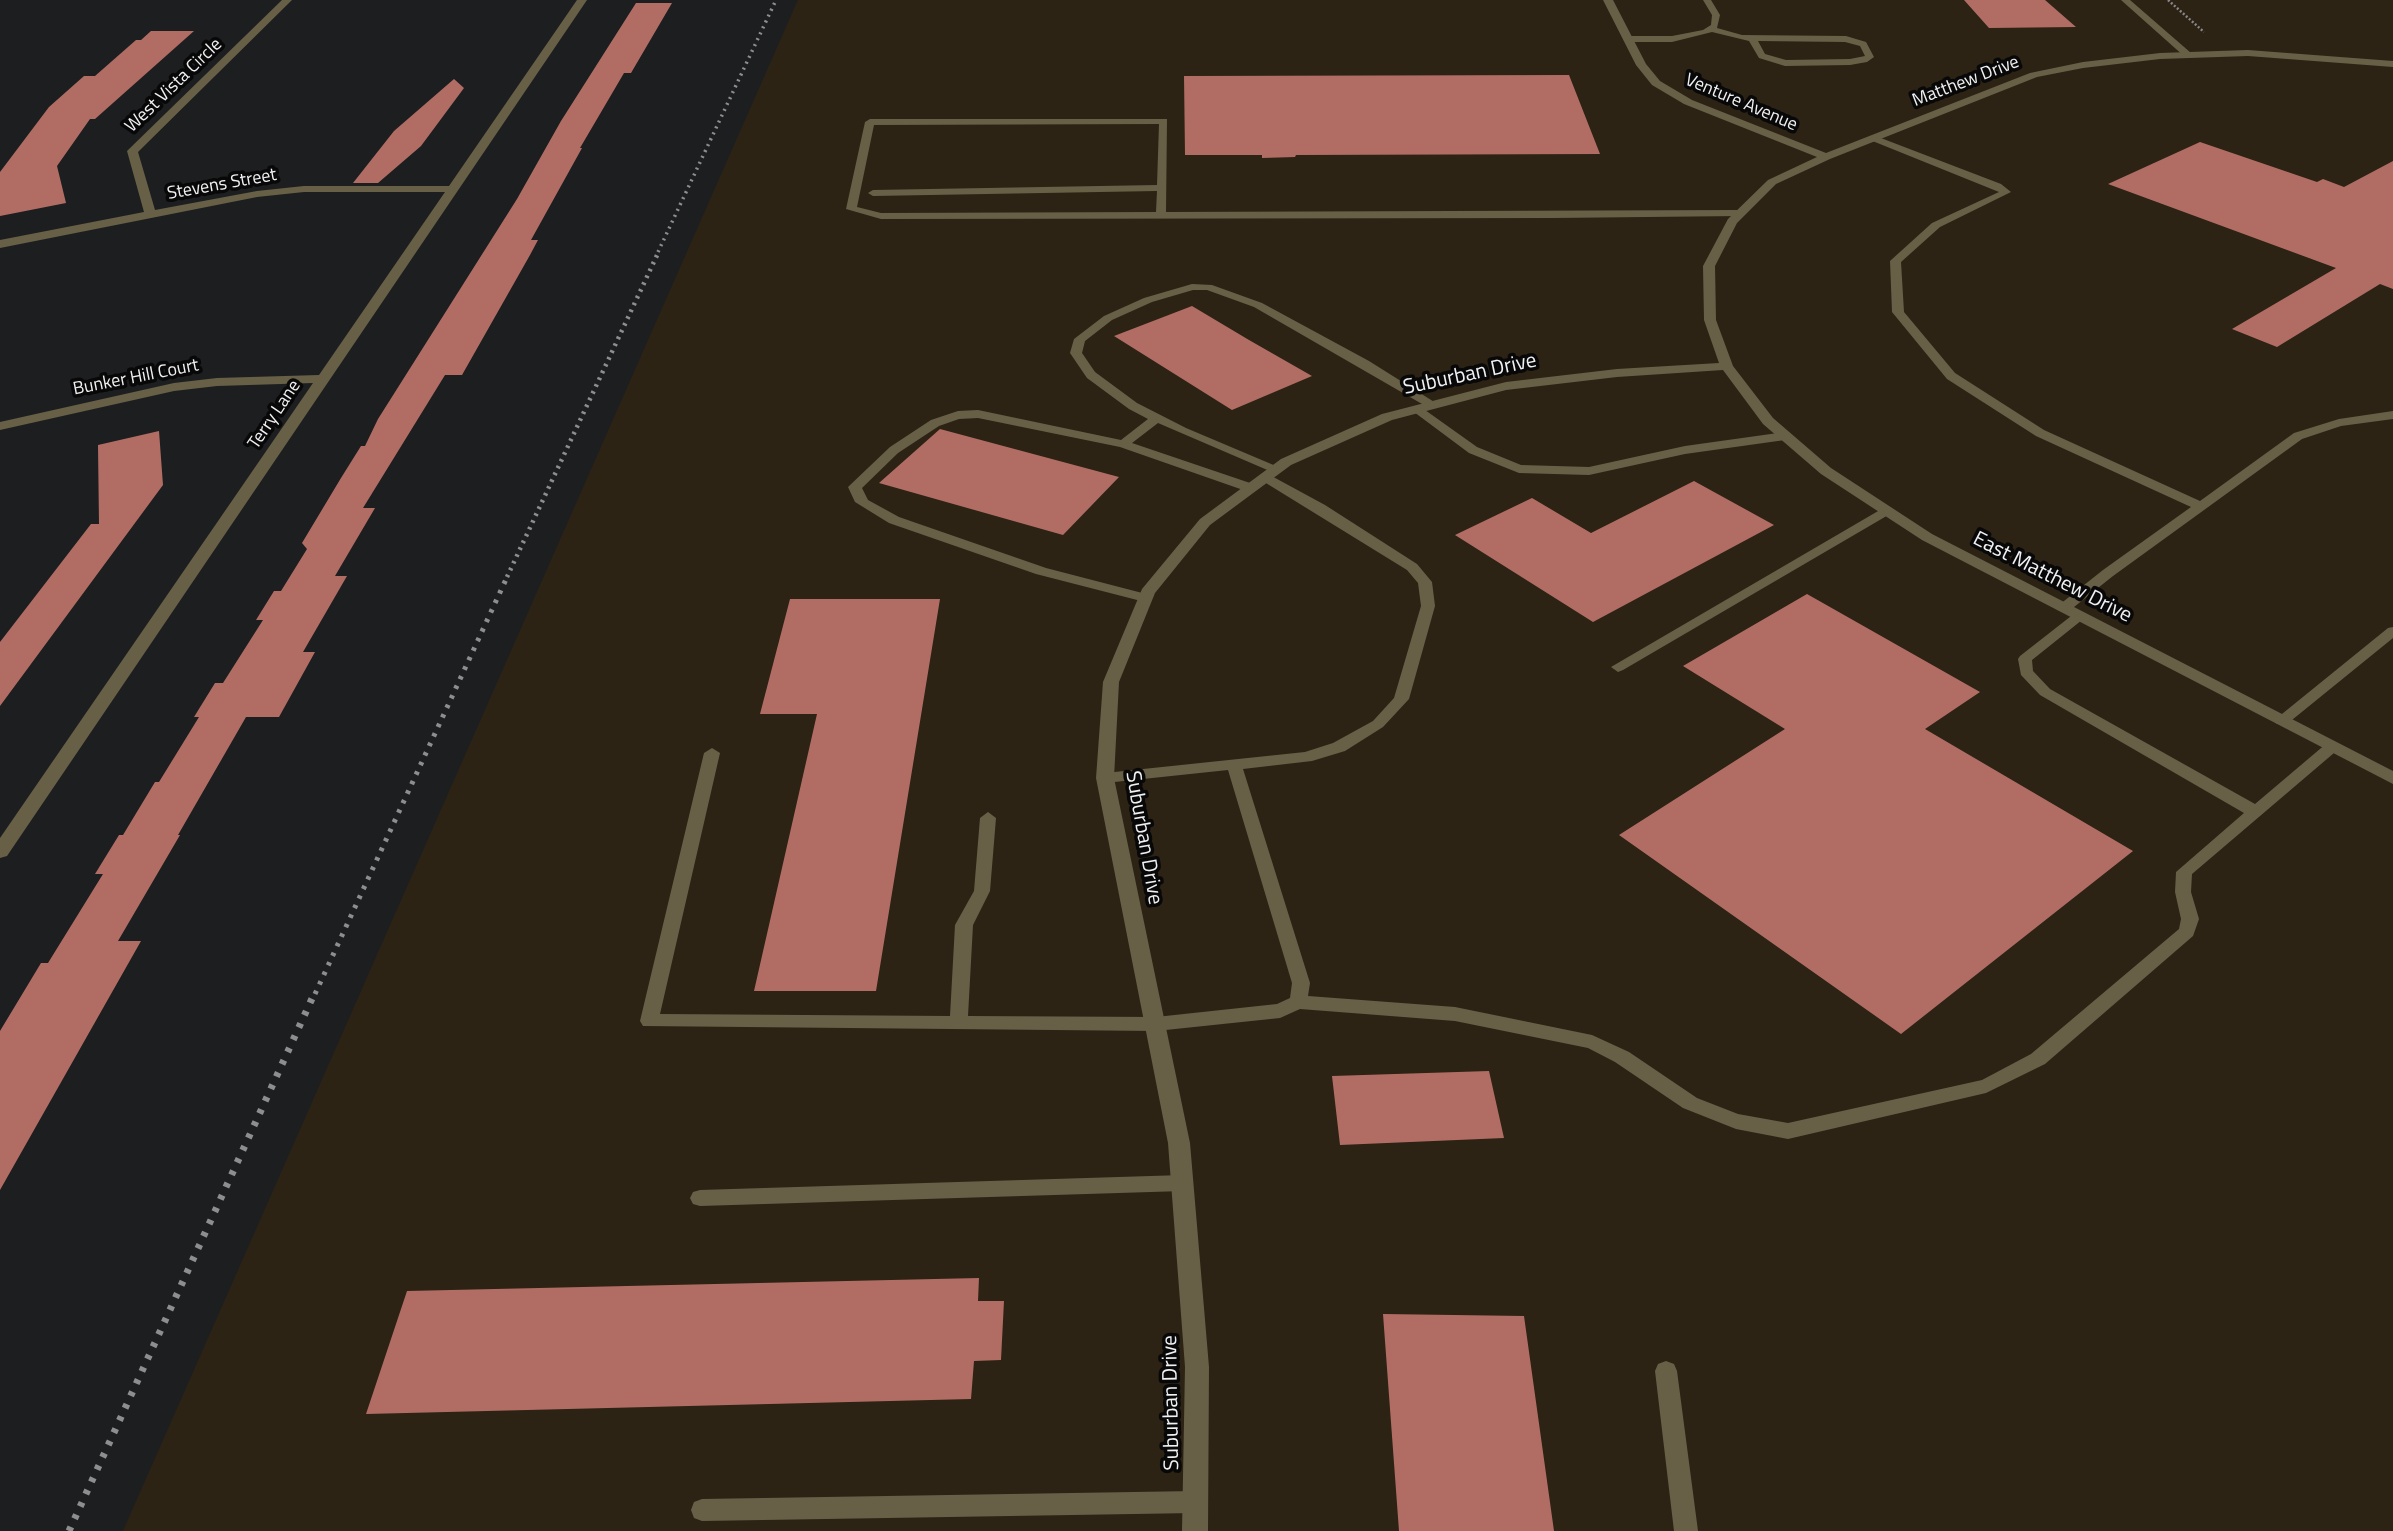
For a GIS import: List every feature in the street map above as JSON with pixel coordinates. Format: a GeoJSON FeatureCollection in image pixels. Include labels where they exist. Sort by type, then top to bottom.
{"type":"FeatureCollection","features":[{"type":"Feature","properties":{"kind":"street","name":"West Vista Circle"},"geometry":{"type":"LineString","coordinates":[[151,215],[132,152],[287,0]]}},
{"type":"Feature","properties":{"kind":"street","name":"Terry Lane"},"geometry":{"type":"LineString","coordinates":[[0,852],[582,0]]}},
{"type":"Feature","properties":{"kind":"street","name":"Venture Avenue"},"geometry":{"type":"LineString","coordinates":[[1608,0],[1641,65],[1656,83],[1688,102],[1826,157]]}},
{"type":"Feature","properties":{"kind":"street","name":"Matthew Drive"},"geometry":{"type":"LineString","coordinates":[[1727,366],[1710,320],[1709,267],[1732,221],[1772,182],[1826,157],[2034,75],[2083,65],[2188,55],[2248,53],[2393,64]]}},
{"type":"Feature","properties":{"kind":"street","name":"Stevens Street"},"geometry":{"type":"LineString","coordinates":[[0,244],[257,194],[304,189],[452,189]]}},
{"type":"Feature","properties":{"kind":"street","name":"Suburban Drive"},"geometry":{"type":"LineString","coordinates":[[1195,1531],[1197,1367],[1179,1143],[1105,778],[1111,682],[1145,598],[1205,522],[1286,462],[1387,417],[1506,386],[1617,373],[1727,366]]}},
{"type":"Feature","properties":{"kind":"street","name":"East Matthew Drive"},"geometry":{"type":"LineString","coordinates":[[1727,366],[1768,421],[1826,471],[1885,511],[1927,537],[2393,779]]}},
{"type":"Feature","properties":{"kind":"street","name":"Bunker Hill Court"},"geometry":{"type":"LineString","coordinates":[[0,426],[173,387],[217,382],[322,379]]}},
{"type":"Feature","properties":{"kind":"lane"},"geometry":{"type":"LineString","coordinates":[[1628,39],[1691,37],[1710,29],[1715,26],[1716,15],[1707,0]]}},
{"type":"Feature","properties":{"kind":"lane"},"geometry":{"type":"LineString","coordinates":[[2125,0],[2188,55]]}},
{"type":"Feature","properties":{"kind":"lane"},"geometry":{"type":"LineString","coordinates":[[1710,29],[1752,38],[1846,39],[1863,44],[1870,57],[1864,61],[1850,62],[1785,63],[1762,56],[1752,38]]}},
{"type":"Feature","properties":{"kind":"lane"},"geometry":{"type":"LineString","coordinates":[[1161,215],[1164,121],[870,121],[851,209],[881,215],[1161,215],[1740,213]]}},
{"type":"Feature","properties":{"kind":"lane"},"geometry":{"type":"LineString","coordinates":[[1873,138],[1997,186],[2006,192],[1936,225],[1895,261],[1898,312],[1951,376],[2040,433],[2200,506]]}},
{"type":"Feature","properties":{"kind":"lane"},"geometry":{"type":"LineString","coordinates":[[873,193],[1162,188]]}},
{"type":"Feature","properties":{"kind":"lane"},"geometry":{"type":"LineString","coordinates":[[1105,778],[1306,757],[1339,747],[1378,724],[1401,699],[1428,606],[1425,582],[1412,567],[1272,473],[1133,406],[1091,375],[1076,353],[1080,339],[1108,318],[1148,300],[1192,287],[1208,287],[1258,305],[1366,364],[1425,407],[1473,450],[1519,469],[1589,471],[1685,450],[1785,436]]}},
{"type":"Feature","properties":{"kind":"lane"},"geometry":{"type":"LineString","coordinates":[[1145,598],[1041,571],[894,520],[862,502],[855,487],[894,450],[935,423],[958,415],[978,414],[1123,444],[1251,488]]}},
{"type":"Feature","properties":{"kind":"lane"},"geometry":{"type":"LineString","coordinates":[[2064,608],[2108,573],[2298,436],[2339,423],[2393,415]]}},
{"type":"Feature","properties":{"kind":"lane"},"geometry":{"type":"LineString","coordinates":[[1123,444],[1157,418]]}},
{"type":"Feature","properties":{"kind":"lane"},"geometry":{"type":"LineString","coordinates":[[1618,667],[1885,511]]}},
{"type":"Feature","properties":{"kind":"lane"},"geometry":{"type":"LineString","coordinates":[[2080,616],[2025,659],[2026,672],[2045,692],[2256,812]]}},
{"type":"Feature","properties":{"kind":"lane"},"geometry":{"type":"LineString","coordinates":[[2282,721],[2393,631]]}},
{"type":"Feature","properties":{"kind":"lane"},"geometry":{"type":"LineString","coordinates":[[712,753],[649,1021],[1156,1024],[1280,1011],[1298,1002],[1455,1014],[1592,1042],[1622,1057],[1690,1103],[1737,1121],[1788,1131],[1986,1086],[2038,1059],[2187,932],[2190,919],[2183,892],[2184,872],[2333,747]]}},
{"type":"Feature","properties":{"kind":"lane"},"geometry":{"type":"LineString","coordinates":[[1234,765],[1301,983],[1298,1002]]}},
{"type":"Feature","properties":{"kind":"lane"},"geometry":{"type":"LineString","coordinates":[[959,1023],[964,925],[982,891],[988,818]]}},
{"type":"Feature","properties":{"kind":"lane"},"geometry":{"type":"LineString","coordinates":[[700,1198],[1183,1183]]}},
{"type":"Feature","properties":{"kind":"lane"},"geometry":{"type":"LineString","coordinates":[[1665,1371],[1686,1531]]}},
{"type":"Feature","properties":{"kind":"lane"},"geometry":{"type":"LineString","coordinates":[[702,1510],[1195,1502]]}},
{"type":"Feature","properties":{"kind":"shaded area"},"geometry":{"type":"Polygon","coordinates":[[[798,0],[2393,0],[2393,1531],[123,1531],[798,0]]]}},
{"type":"Feature","properties":{"kind":"building"},"geometry":{"type":"Polygon","coordinates":[[[1964,0],[2045,0],[2076,27],[1989,28],[1964,0]]]}},
{"type":"Feature","properties":{"kind":"building"},"geometry":{"type":"Polygon","coordinates":[[[636,3],[672,3],[631,73],[624,73],[580,148],[531,240],[538,240],[462,375],[445,375],[363,508],[375,508],[335,576],[347,576],[303,652],[315,652],[279,717],[246,717],[118,941],[141,941],[0,1190],[0,1031],[41,963],[48,963],[103,874],[95,874],[119,835],[123,835],[155,782],[159,782],[199,717],[194,717],[215,683],[223,683],[263,620],[256,620],[274,591],[281,591],[307,549],[302,543],[341,478],[361,446],[365,446],[378,419],[517,199],[561,121],[636,3]]]}},
{"type":"Feature","properties":{"kind":"building"},"geometry":{"type":"Polygon","coordinates":[[[151,31],[194,31],[95,119],[90,119],[57,166],[66,203],[0,216],[0,172],[49,107],[84,76],[95,76],[136,40],[141,40],[151,31]]]}},
{"type":"Feature","properties":{"kind":"building"},"geometry":{"type":"Polygon","coordinates":[[[1569,75],[1600,154],[1296,155],[1262,158],[1262,155],[1185,155],[1184,76],[1569,75]]]}},
{"type":"Feature","properties":{"kind":"building"},"geometry":{"type":"Polygon","coordinates":[[[454,79],[464,88],[421,146],[378,183],[353,183],[394,131],[454,79]]]}},
{"type":"Feature","properties":{"kind":"building"},"geometry":{"type":"Polygon","coordinates":[[[2200,142],[2317,182],[2323,179],[2344,187],[2393,161],[2393,289],[2380,284],[2277,347],[2232,329],[2336,268],[2108,184],[2200,142]]]}},
{"type":"Feature","properties":{"kind":"building"},"geometry":{"type":"Polygon","coordinates":[[[1192,306],[1312,376],[1232,410],[1114,336],[1192,306]]]}},
{"type":"Feature","properties":{"kind":"building"},"geometry":{"type":"Polygon","coordinates":[[[940,429],[1119,477],[1063,535],[879,483],[940,429]]]}},
{"type":"Feature","properties":{"kind":"building"},"geometry":{"type":"Polygon","coordinates":[[[159,431],[163,485],[0,706],[0,642],[91,524],[99,524],[98,445],[159,431]]]}},
{"type":"Feature","properties":{"kind":"building"},"geometry":{"type":"Polygon","coordinates":[[[1694,481],[1774,525],[1593,622],[1455,535],[1532,498],[1591,533],[1694,481]]]}},
{"type":"Feature","properties":{"kind":"building"},"geometry":{"type":"Polygon","coordinates":[[[1807,594],[1980,692],[1925,729],[2133,851],[1901,1034],[1619,835],[1785,729],[1683,666],[1807,594]]]}},
{"type":"Feature","properties":{"kind":"building"},"geometry":{"type":"Polygon","coordinates":[[[790,599],[940,599],[876,991],[754,991],[817,714],[760,714],[790,599]]]}},
{"type":"Feature","properties":{"kind":"building"},"geometry":{"type":"Polygon","coordinates":[[[1489,1071],[1504,1138],[1340,1145],[1332,1076],[1489,1071]]]}},
{"type":"Feature","properties":{"kind":"building"},"geometry":{"type":"Polygon","coordinates":[[[979,1278],[978,1301],[1004,1301],[1001,1360],[974,1361],[971,1399],[366,1414],[407,1291],[979,1278]]]}},
{"type":"Feature","properties":{"kind":"building"},"geometry":{"type":"Polygon","coordinates":[[[1383,1314],[1524,1316],[1554,1531],[1399,1531],[1383,1314]]]}},
{"type":"Feature","properties":{"kind":"railway"},"geometry":{"type":"LineString","coordinates":[[658,252],[776,0]]}},
{"type":"Feature","properties":{"kind":"railway"},"geometry":{"type":"LineString","coordinates":[[507,577],[659,251]]}},
{"type":"Feature","properties":{"kind":"railway"},"geometry":{"type":"LineString","coordinates":[[315,994],[508,575]]}},
{"type":"Feature","properties":{"kind":"railway"},"geometry":{"type":"LineString","coordinates":[[69,1531],[315,992]]}}]}
